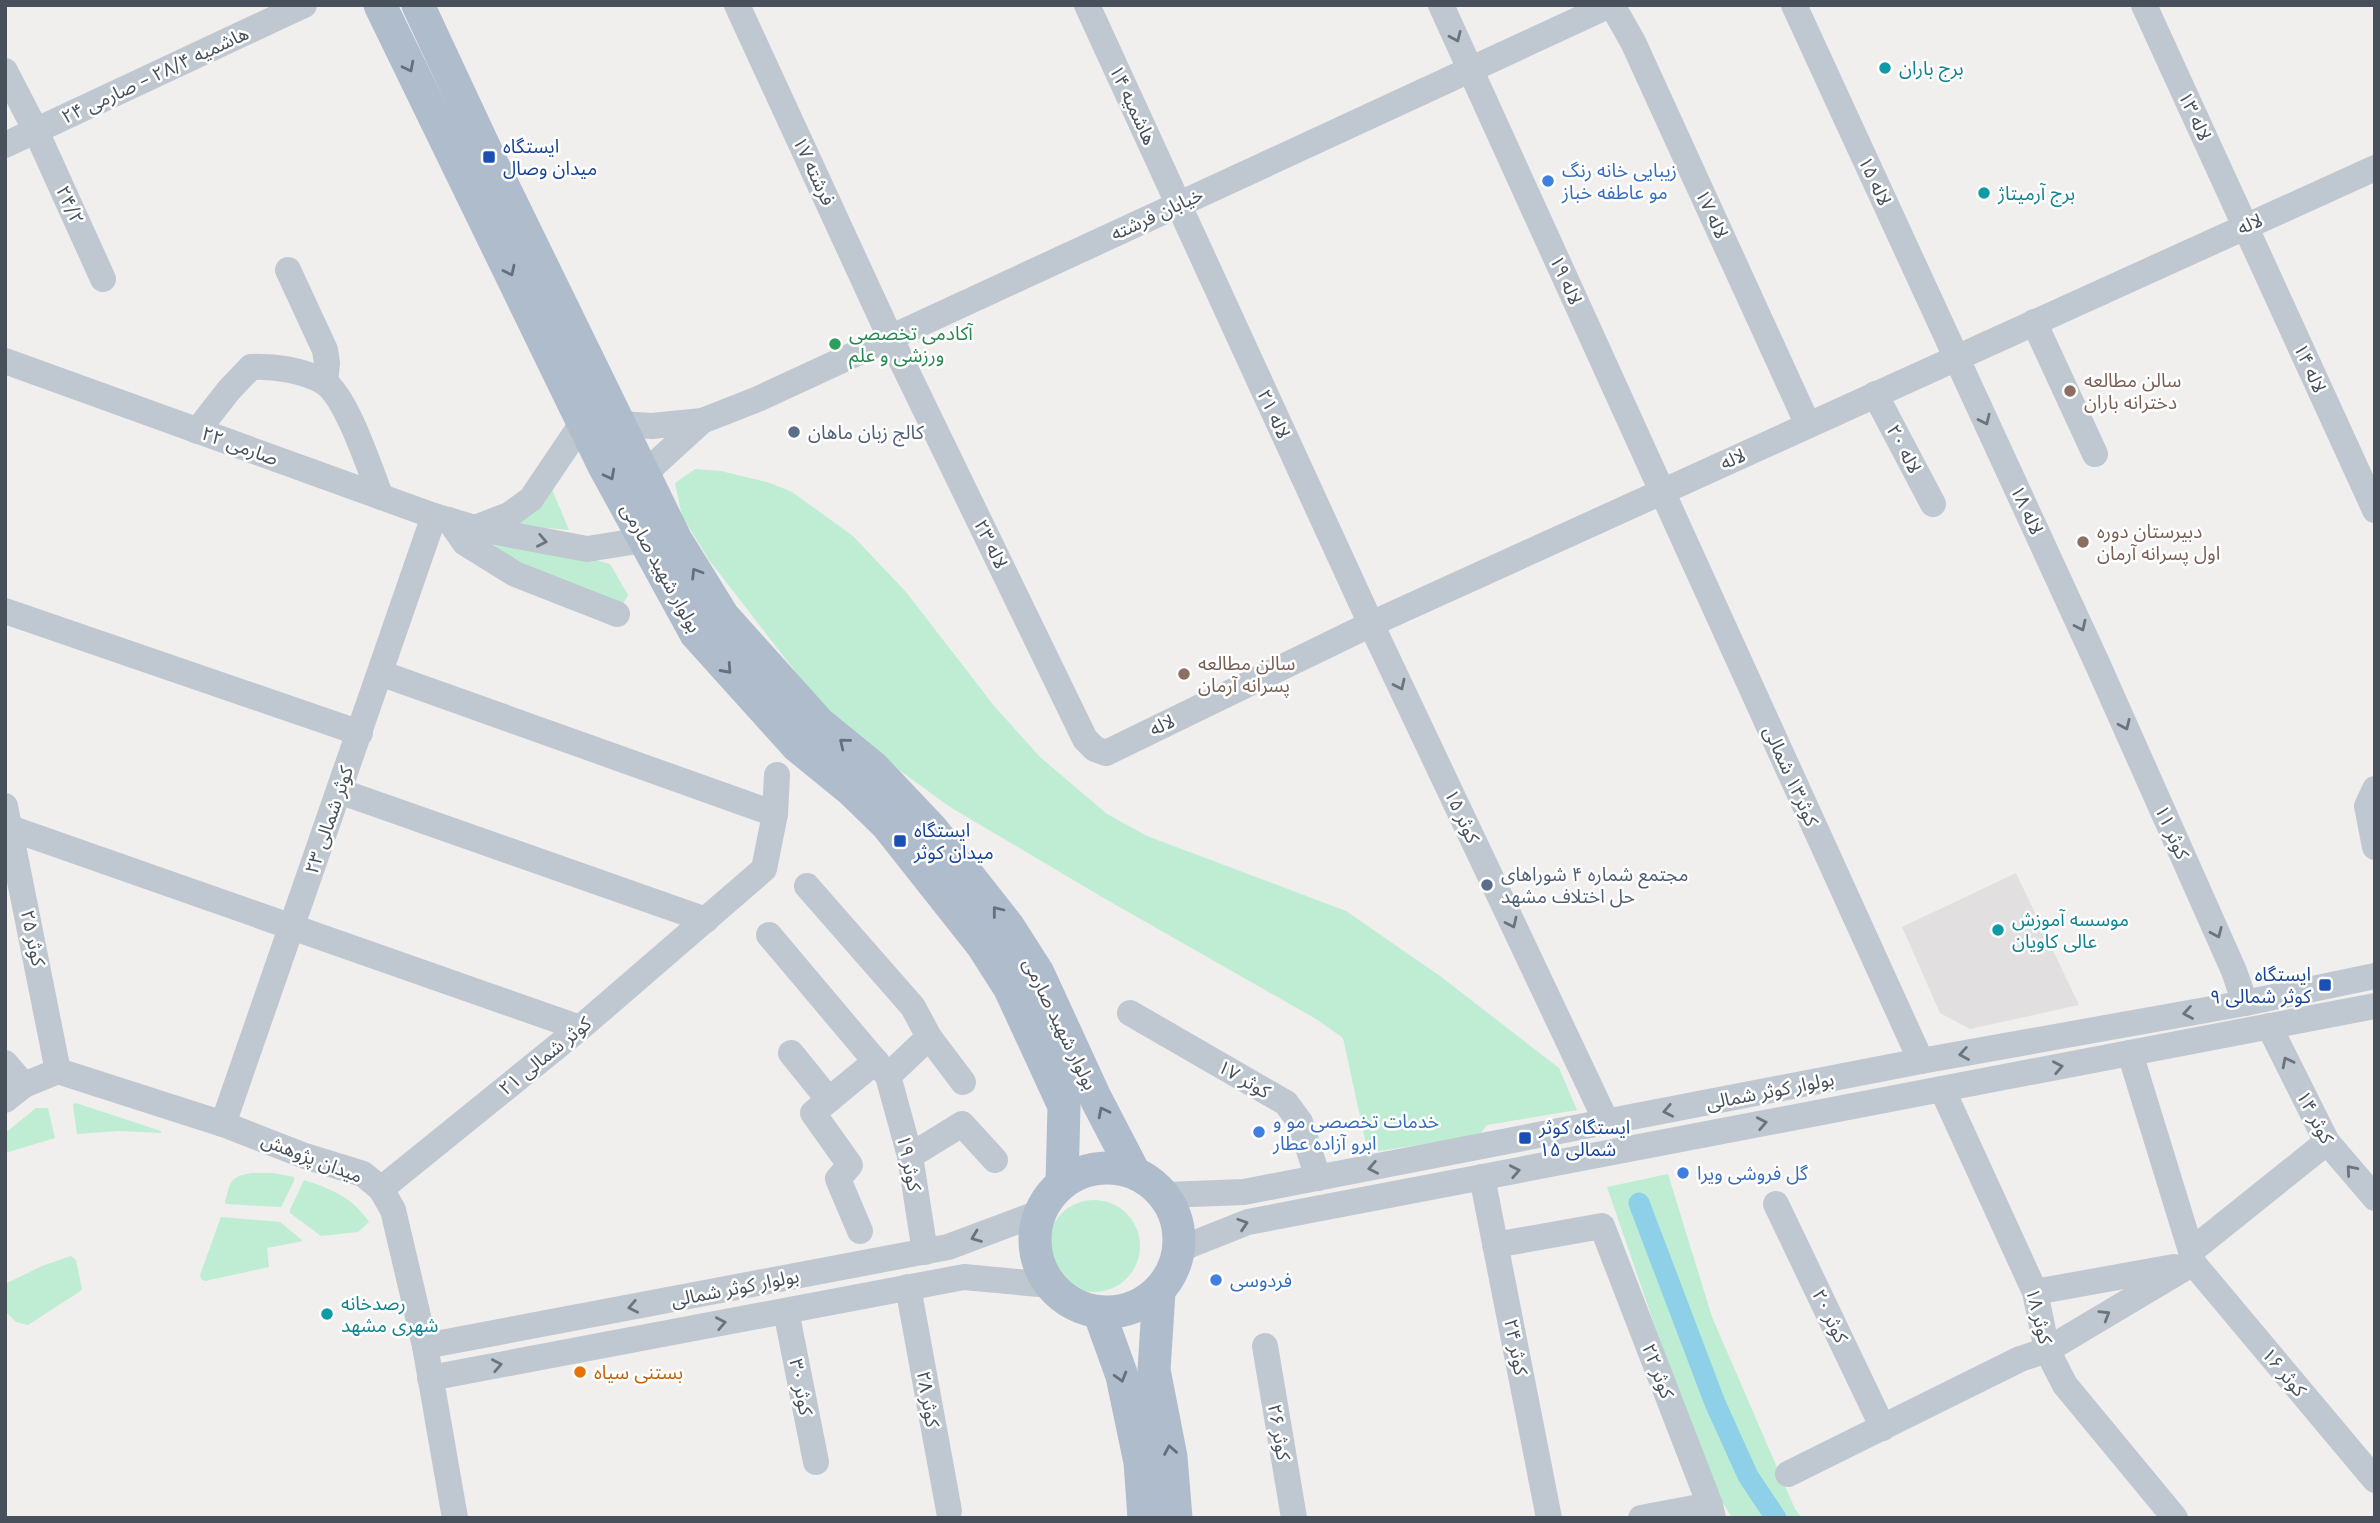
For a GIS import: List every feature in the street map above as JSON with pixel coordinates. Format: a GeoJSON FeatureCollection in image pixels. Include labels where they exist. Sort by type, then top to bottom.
{"type":"FeatureCollection","features":[{"type":"Feature","properties":{"kind":"main road","name":"بولوار شهید صارمی"},"geometry":{"type":"LineString","coordinates":[[380,5],[449,110],[620,424],[676,540],[723,616],[819,723],[873,767],[931,828],[1009,926],[1038,973],[1094,1095],[1134,1172]]}},
{"type":"Feature","properties":{"kind":"main road","name":"بولوار شهید صارمی"},"geometry":{"type":"LineString","coordinates":[[418,5],[449,110],[583,422],[644,540],[696,634],[797,746],[851,790],[887,825],[982,945],[1010,989],[1064,1105],[1062,1183]]}},
{"type":"Feature","properties":{"kind":"main road"},"geometry":{"type":"LineString","coordinates":[[1097,1168],[1134,1172],[1165,1195],[1174,1211],[1180,1230],[1180,1249],[1173,1272],[1158,1292],[1139,1306],[1099,1312],[1080,1307],[1064,1298],[1050,1285],[1040,1269],[1035,1250],[1035,1231],[1040,1213],[1049,1196],[1062,1183],[1079,1173],[1097,1168]]}},
{"type":"Feature","properties":{"kind":"main road"},"geometry":{"type":"LineString","coordinates":[[1158,1292],[1154,1370],[1171,1457],[1176,1518]]}},
{"type":"Feature","properties":{"kind":"main road"},"geometry":{"type":"LineString","coordinates":[[1099,1312],[1122,1376],[1140,1462],[1144,1518]]}},
{"type":"Feature","properties":{"kind":"street","name":"هاشمیه ۲۸/۴ - صارمی ۲۴"},"geometry":{"type":"LineString","coordinates":[[5,145],[304,5]]}},
{"type":"Feature","properties":{"kind":"street","name":"فرشته ۱۷"},"geometry":{"type":"LineString","coordinates":[[737,5],[891,337]]}},
{"type":"Feature","properties":{"kind":"street","name":"هاشمیه ۱۴"},"geometry":{"type":"LineString","coordinates":[[1087,5],[1178,204]]}},
{"type":"Feature","properties":{"kind":"street","name":"لاله ۱۹"},"geometry":{"type":"LineString","coordinates":[[1441,5],[1662,491]]}},
{"type":"Feature","properties":{"kind":"street","name":"خیابان فرشته"},"geometry":{"type":"LineString","coordinates":[[620,424],[652,426],[702,421],[758,399],[1611,5]]}},
{"type":"Feature","properties":{"kind":"street","name":"لاله ۱۷"},"geometry":{"type":"LineString","coordinates":[[1611,5],[1633,42],[1808,425]]}},
{"type":"Feature","properties":{"kind":"street","name":"لاله ۱۵"},"geometry":{"type":"LineString","coordinates":[[1794,5],[1956,358]]}},
{"type":"Feature","properties":{"kind":"street","name":"لاله ۱۳"},"geometry":{"type":"LineString","coordinates":[[2144,5],[2246,226]]}},
{"type":"Feature","properties":{"kind":"street","name":"۲۴/۲"},"geometry":{"type":"LineString","coordinates":[[5,72],[36,131],[103,279]]}},
{"type":"Feature","properties":{"kind":"street","name":"لاله"},"geometry":{"type":"LineString","coordinates":[[1095,749],[1106,753],[1371,624],[2375,168]]}},
{"type":"Feature","properties":{"kind":"street","name":"لاله ۲۱"},"geometry":{"type":"LineString","coordinates":[[1178,204],[1371,624]]}},
{"type":"Feature","properties":{"kind":"street","name":"لاله ۱۴"},"geometry":{"type":"LineString","coordinates":[[2246,226],[2375,510]]}},
{"type":"Feature","properties":{"kind":"street"},"geometry":{"type":"LineString","coordinates":[[288,270],[325,349],[325,383]]}},
{"type":"Feature","properties":{"kind":"street"},"geometry":{"type":"LineString","coordinates":[[2034,322],[2095,454]]}},
{"type":"Feature","properties":{"kind":"street","name":"لاله ۲۳"},"geometry":{"type":"LineString","coordinates":[[891,337],[1085,739],[1095,749]]}},
{"type":"Feature","properties":{"kind":"street","name":"لاله ۱۸"},"geometry":{"type":"LineString","coordinates":[[1956,358],[2098,663]]}},
{"type":"Feature","properties":{"kind":"street","name":"صارمی ۲۲"},"geometry":{"type":"LineString","coordinates":[[5,361],[381,497],[475,528],[587,549],[644,540]]}},
{"type":"Feature","properties":{"kind":"street"},"geometry":{"type":"LineString","coordinates":[[197,431],[251,367],[279,368],[325,383],[340,400],[381,497]]}},
{"type":"Feature","properties":{"kind":"street","name":"لاله ۲۰"},"geometry":{"type":"LineString","coordinates":[[1875,394],[1933,504]]}},
{"type":"Feature","properties":{"kind":"street","name":"خیابان فرشته"},"geometry":{"type":"LineString","coordinates":[[645,476],[702,421]]}},
{"type":"Feature","properties":{"kind":"street"},"geometry":{"type":"LineString","coordinates":[[475,528],[509,515],[531,499],[583,422]]}},
{"type":"Feature","properties":{"kind":"street","name":"کوثر۱۳ شمالی"},"geometry":{"type":"LineString","coordinates":[[1662,491],[1921,1061]]}},
{"type":"Feature","properties":{"kind":"street"},"geometry":{"type":"LineString","coordinates":[[442,518],[465,543],[515,574],[617,614]]}},
{"type":"Feature","properties":{"kind":"street","name":"کوثر شمالی ۲۳"},"geometry":{"type":"LineString","coordinates":[[223,1124],[380,673],[442,518]]}},
{"type":"Feature","properties":{"kind":"street"},"geometry":{"type":"LineString","coordinates":[[5,611],[359,733]]}},
{"type":"Feature","properties":{"kind":"street","name":"کوثر ۱۵"},"geometry":{"type":"LineString","coordinates":[[1371,624],[1607,1123]]}},
{"type":"Feature","properties":{"kind":"street","name":"کوثر ۱۱"},"geometry":{"type":"LineString","coordinates":[[2098,663],[2234,971],[2245,1003]]}},
{"type":"Feature","properties":{"kind":"street"},"geometry":{"type":"LineString","coordinates":[[380,673],[775,814]]}},
{"type":"Feature","properties":{"kind":"street","name":"کوثر شمالی ۲۱"},"geometry":{"type":"LineString","coordinates":[[381,1189],[580,1028],[764,869],[775,814],[777,775]]}},
{"type":"Feature","properties":{"kind":"street"},"geometry":{"type":"LineString","coordinates":[[339,791],[706,920]]}},
{"type":"Feature","properties":{"kind":"street"},"geometry":{"type":"LineString","coordinates":[[2372,794],[2367,806],[2375,847]]}},
{"type":"Feature","properties":{"kind":"street"},"geometry":{"type":"LineString","coordinates":[[8,817],[292,928],[580,1028]]}},
{"type":"Feature","properties":{"kind":"street","name":"کوثر ۲۵"},"geometry":{"type":"LineString","coordinates":[[8,817],[13,874],[58,1071]]}},
{"type":"Feature","properties":{"kind":"street"},"geometry":{"type":"LineString","coordinates":[[807,886],[913,1007],[929,1037],[963,1082]]}},
{"type":"Feature","properties":{"kind":"street"},"geometry":{"type":"LineString","coordinates":[[769,935],[882,1068]]}},
{"type":"Feature","properties":{"kind":"street","name":"بولوار کوثر شمالی"},"geometry":{"type":"LineString","coordinates":[[1165,1195],[1244,1192],[1921,1061],[2245,1003],[2375,976]]}},
{"type":"Feature","properties":{"kind":"street","name":"بولوار کوثر شمالی"},"geometry":{"type":"LineString","coordinates":[[1180,1249],[1248,1222],[2375,1006]]}},
{"type":"Feature","properties":{"kind":"street","name":"کوثر ۱۷"},"geometry":{"type":"LineString","coordinates":[[1130,1013],[1286,1103],[1300,1122],[1318,1178]]}},
{"type":"Feature","properties":{"kind":"street","name":"کوثر ۱۴"},"geometry":{"type":"LineString","coordinates":[[2269,1026],[2327,1142],[2375,1198]]}},
{"type":"Feature","properties":{"kind":"street"},"geometry":{"type":"LineString","coordinates":[[860,1231],[838,1179],[849,1165],[813,1113],[829,1100],[929,1037]]}},
{"type":"Feature","properties":{"kind":"street"},"geometry":{"type":"LineString","coordinates":[[791,1052],[829,1100]]}},
{"type":"Feature","properties":{"kind":"street","name":"کوثر ۱۶"},"geometry":{"type":"LineString","coordinates":[[2130,1053],[2192,1257],[2375,1480]]}},
{"type":"Feature","properties":{"kind":"street"},"geometry":{"type":"LineString","coordinates":[[5,1063],[14,1093],[58,1071]]}},
{"type":"Feature","properties":{"kind":"street","name":"کوثر ۱۹"},"geometry":{"type":"LineString","coordinates":[[882,1068],[910,1156],[925,1252]]}},
{"type":"Feature","properties":{"kind":"street","name":"میدان پژوهش"},"geometry":{"type":"LineString","coordinates":[[58,1071],[223,1124],[305,1156],[363,1174],[381,1189],[393,1210],[425,1346],[455,1518]]}},
{"type":"Feature","properties":{"kind":"street","name":"کوثر ۱۸"},"geometry":{"type":"LineString","coordinates":[[1942,1089],[2035,1292],[2046,1350],[2065,1385],[2175,1518]]}},
{"type":"Feature","properties":{"kind":"street"},"geometry":{"type":"LineString","coordinates":[[910,1156],[962,1124],[995,1160]]}},
{"type":"Feature","properties":{"kind":"street"},"geometry":{"type":"LineString","coordinates":[[1788,1474],[2020,1359],[2046,1350],[2192,1257],[2327,1142]]}},
{"type":"Feature","properties":{"kind":"street","name":"کوثر ۲۴"},"geometry":{"type":"LineString","coordinates":[[1482,1177],[1549,1518]]}},
{"type":"Feature","properties":{"kind":"street","name":"کوثر ۲۰"},"geometry":{"type":"LineString","coordinates":[[1776,1204],[1883,1428]]}},
{"type":"Feature","properties":{"kind":"street","name":"بولوار کوثر شمالی"},"geometry":{"type":"LineString","coordinates":[[425,1346],[925,1252],[948,1247],[1040,1213]]}},
{"type":"Feature","properties":{"kind":"street","name":"کوثر ۲۲"},"geometry":{"type":"LineString","coordinates":[[1496,1245],[1602,1226],[1711,1511]]}},
{"type":"Feature","properties":{"kind":"street"},"geometry":{"type":"LineString","coordinates":[[2035,1292],[2192,1257]]}},
{"type":"Feature","properties":{"kind":"street","name":"بولوار کوثر شمالی"},"geometry":{"type":"LineString","coordinates":[[430,1378],[964,1277],[1050,1285]]}},
{"type":"Feature","properties":{"kind":"street","name":"کوثر ۲۸"},"geometry":{"type":"LineString","coordinates":[[908,1287],[949,1511]]}},
{"type":"Feature","properties":{"kind":"street","name":"کوثر ۳۰"},"geometry":{"type":"LineString","coordinates":[[786,1311],[816,1462]]}},
{"type":"Feature","properties":{"kind":"street","name":"کوثر ۲۶"},"geometry":{"type":"LineString","coordinates":[[1265,1346],[1294,1518]]}},
{"type":"Feature","properties":{"kind":"street"},"geometry":{"type":"LineString","coordinates":[[1641,1518],[1711,1511]]}},
{"type":"Feature","properties":{"kind":"shaded area"},"geometry":{"type":"Polygon","coordinates":[[[2016,873],[2079,1005],[1970,1029],[1940,1013],[1902,927],[2016,873]]]}},
{"type":"Feature","properties":{"kind":"green space"},"geometry":{"type":"Polygon","coordinates":[[[695,469],[721,471],[770,483],[792,492],[853,536],[906,592],[995,707],[1040,757],[1107,814],[1147,836],[1346,911],[1440,976],[1559,1068],[1577,1110],[1487,1125],[1479,1135],[1368,1153],[1343,1038],[1316,1019],[950,807],[859,741],[819,702],[709,560],[682,516],[675,483],[695,469]]]}},
{"type":"Feature","properties":{"kind":"green space"},"geometry":{"type":"Polygon","coordinates":[[[551,487],[569,530],[512,525],[551,487]]]}},
{"type":"Feature","properties":{"kind":"green space"},"geometry":{"type":"Polygon","coordinates":[[[492,540],[578,555],[610,564],[628,595],[620,609],[493,555],[492,540]]]}},
{"type":"Feature","properties":{"kind":"green space"},"geometry":{"type":"Polygon","coordinates":[[[76,1103],[161,1133],[119,1131],[77,1134],[73,1105],[76,1103]]]}},
{"type":"Feature","properties":{"kind":"green space"},"geometry":{"type":"Polygon","coordinates":[[[36,1108],[48,1108],[55,1138],[5,1153],[5,1133],[36,1108]]]}},
{"type":"Feature","properties":{"kind":"green space"},"geometry":{"type":"Polygon","coordinates":[[[252,1173],[294,1177],[281,1207],[226,1204],[232,1181],[252,1173]]]}},
{"type":"Feature","properties":{"kind":"green space"},"geometry":{"type":"Polygon","coordinates":[[[1668,1174],[1712,1317],[1795,1509],[1802,1518],[1732,1518],[1720,1498],[1660,1341],[1607,1187],[1668,1174]]]}},
{"type":"Feature","properties":{"kind":"green space"},"geometry":{"type":"Polygon","coordinates":[[[304,1180],[340,1195],[355,1206],[369,1222],[358,1232],[321,1236],[290,1213],[304,1180]]]}},
{"type":"Feature","properties":{"kind":"green space"},"geometry":{"type":"Polygon","coordinates":[[[1094,1200],[1111,1204],[1126,1214],[1136,1229],[1140,1246],[1136,1263],[1126,1278],[1111,1288],[1094,1292],[1077,1288],[1062,1278],[1052,1263],[1048,1246],[1052,1229],[1062,1214],[1077,1204],[1094,1200]]]}},
{"type":"Feature","properties":{"kind":"green space"},"geometry":{"type":"Polygon","coordinates":[[[221,1217],[280,1222],[303,1241],[267,1248],[269,1267],[205,1281],[200,1275],[221,1217]]]}},
{"type":"Feature","properties":{"kind":"green space"},"geometry":{"type":"Polygon","coordinates":[[[71,1256],[76,1260],[82,1289],[79,1292],[28,1325],[16,1322],[5,1311],[5,1284],[42,1266],[71,1256]]]}},
{"type":"Feature","properties":{"kind":"waterway"},"geometry":{"type":"LineString","coordinates":[[1639,1203],[1715,1403],[1748,1476],[1776,1518]]}},
{"type":"Feature","properties":{"kind":"place","name":"برج باران"},"geometry":{"type":"Point","coordinates":[1885,68]}},
{"type":"Feature","properties":{"kind":"place","name":"ایستگاه میدان وصال"},"geometry":{"type":"Point","coordinates":[489,157]}},
{"type":"Feature","properties":{"kind":"place","name":"زیبایی خانه رنگ مو عاطفه خباز"},"geometry":{"type":"Point","coordinates":[1548,181]}},
{"type":"Feature","properties":{"kind":"place","name":"برج آرمیتاژ"},"geometry":{"type":"Point","coordinates":[1984,193]}},
{"type":"Feature","properties":{"kind":"place","name":"آکادمی تخصصی ورزشی و علم"},"geometry":{"type":"Point","coordinates":[835,344]}},
{"type":"Feature","properties":{"kind":"place","name":"سالن مطالعه دخترانه باران"},"geometry":{"type":"Point","coordinates":[2070,391]}},
{"type":"Feature","properties":{"kind":"place","name":"کالج زبان ماهان"},"geometry":{"type":"Point","coordinates":[794,432]}},
{"type":"Feature","properties":{"kind":"place","name":"دبیرستان دوره اول پسرانه آرمان"},"geometry":{"type":"Point","coordinates":[2083,542]}},
{"type":"Feature","properties":{"kind":"place","name":"سالن مطالعه پسرانه آرمان"},"geometry":{"type":"Point","coordinates":[1184,674]}},
{"type":"Feature","properties":{"kind":"place","name":"ایستگاه میدان کوثر"},"geometry":{"type":"Point","coordinates":[900,841]}},
{"type":"Feature","properties":{"kind":"place","name":"مجتمع شماره ۴ شوراهای حل اختلاف مشهد"},"geometry":{"type":"Point","coordinates":[1487,885]}},
{"type":"Feature","properties":{"kind":"place","name":"موسسه آموزش عالی کاویان"},"geometry":{"type":"Point","coordinates":[1998,930]}},
{"type":"Feature","properties":{"kind":"place","name":"ایستگاه کوثر شمالی ۹"},"geometry":{"type":"Point","coordinates":[2325,985]}},
{"type":"Feature","properties":{"kind":"place","name":"خدمات تخصصی مو و ابرو آزاده عطار"},"geometry":{"type":"Point","coordinates":[1259,1132]}},
{"type":"Feature","properties":{"kind":"place","name":"ایستگاه کوثر شمالی ۱۵"},"geometry":{"type":"Point","coordinates":[1525,1138]}},
{"type":"Feature","properties":{"kind":"place","name":"گل فروشی ویرا"},"geometry":{"type":"Point","coordinates":[1683,1173]}},
{"type":"Feature","properties":{"kind":"place","name":"فردوسی"},"geometry":{"type":"Point","coordinates":[1216,1280]}},
{"type":"Feature","properties":{"kind":"place","name":"رصدخانه شهری مشهد"},"geometry":{"type":"Point","coordinates":[327,1314]}},
{"type":"Feature","properties":{"kind":"place","name":"بستنی سیاه"},"geometry":{"type":"Point","coordinates":[580,1372]}}]}
